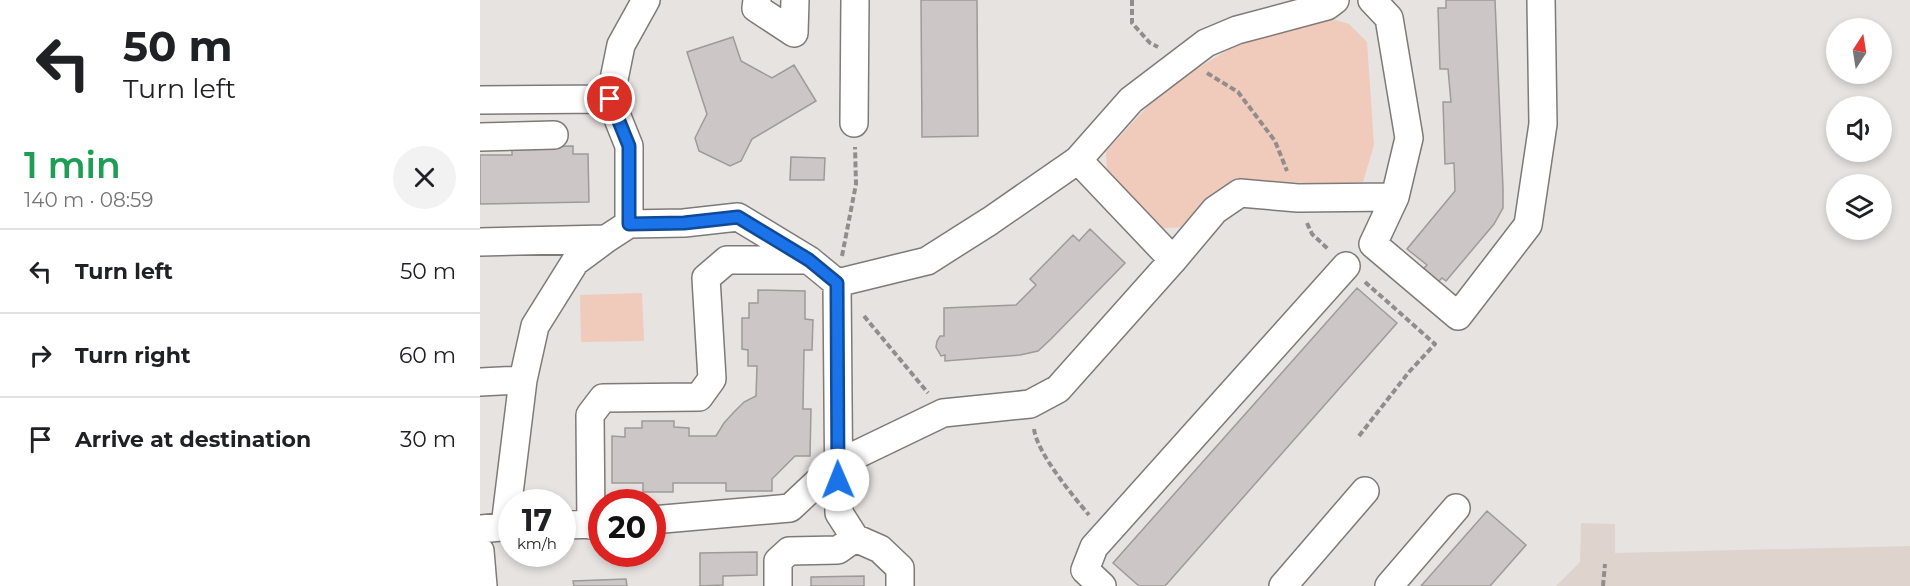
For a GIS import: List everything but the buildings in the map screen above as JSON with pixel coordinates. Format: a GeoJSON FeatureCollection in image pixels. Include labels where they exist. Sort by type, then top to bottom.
{"type":"FeatureCollection","features":[{"type":"Feature","properties":{"kind":"street"},"geometry":{"type":"LineString","coordinates":[[629,224],[629,146],[610,99],[621,45],[646,0]]}},
{"type":"Feature","properties":{"kind":"street"},"geometry":{"type":"LineString","coordinates":[[757,0],[756,8],[794,33],[795,0]]}},
{"type":"Feature","properties":{"kind":"street"},"geometry":{"type":"LineString","coordinates":[[854,123],[855,0]]}},
{"type":"Feature","properties":{"kind":"street"},"geometry":{"type":"LineString","coordinates":[[837,283],[927,261],[990,221],[1078,160],[1131,100],[1206,43],[1237,30],[1327,6],[1335,0]]}},
{"type":"Feature","properties":{"kind":"street"},"geometry":{"type":"LineString","coordinates":[[1372,0],[1389,18],[1408,138],[1395,197],[1373,244],[1458,316],[1528,225],[1543,124],[1541,0]]}},
{"type":"Feature","properties":{"kind":"street"},"geometry":{"type":"LineString","coordinates":[[480,100],[610,99]]}},
{"type":"Feature","properties":{"kind":"street"},"geometry":{"type":"LineString","coordinates":[[480,137],[554,135]]}},
{"type":"Feature","properties":{"kind":"street"},"geometry":{"type":"LineString","coordinates":[[1078,160],[1173,260]]}},
{"type":"Feature","properties":{"kind":"street"},"geometry":{"type":"LineString","coordinates":[[666,519],[790,508],[837,464],[944,412],[1030,404],[1058,389],[1215,210],[1240,193],[1298,198],[1395,197]]}},
{"type":"Feature","properties":{"kind":"street"},"geometry":{"type":"LineString","coordinates":[[505,489],[523,380],[535,326],[575,262],[629,224],[684,223],[738,217],[809,260],[837,283]]}},
{"type":"Feature","properties":{"kind":"street"},"geometry":{"type":"LineString","coordinates":[[480,242],[606,239]]}},
{"type":"Feature","properties":{"kind":"street"},"geometry":{"type":"LineString","coordinates":[[594,489],[590,415],[603,398],[699,397],[712,379],[706,278],[727,260],[809,260]]}},
{"type":"Feature","properties":{"kind":"street"},"geometry":{"type":"LineString","coordinates":[[1102,586],[1085,570],[1094,547],[1346,266]]}},
{"type":"Feature","properties":{"kind":"street"},"geometry":{"type":"LineString","coordinates":[[837,283],[839,513],[855,538],[880,549],[900,568],[900,586]]}},
{"type":"Feature","properties":{"kind":"street"},"geometry":{"type":"LineString","coordinates":[[480,382],[523,380]]}},
{"type":"Feature","properties":{"kind":"street"},"geometry":{"type":"LineString","coordinates":[[1283,586],[1365,491]]}},
{"type":"Feature","properties":{"kind":"street"},"geometry":{"type":"LineString","coordinates":[[1389,586],[1456,508]]}},
{"type":"Feature","properties":{"kind":"street"},"geometry":{"type":"LineString","coordinates":[[778,586],[778,561],[789,551],[838,550],[855,538]]}},
{"type":"Feature","properties":{"kind":"street"},"geometry":{"type":"LineString","coordinates":[[480,551],[483,586]]}},
{"type":"Feature","properties":{"kind":"path"},"geometry":{"type":"LineString","coordinates":[[854,123],[856,184],[837,283],[944,412]]}},
{"type":"Feature","properties":{"kind":"path"},"geometry":{"type":"LineString","coordinates":[[1359,436],[1409,372],[1435,344]]}},
{"type":"Feature","properties":{"kind":"path"},"geometry":{"type":"LineString","coordinates":[[1030,404],[1035,436],[1049,462],[1071,494],[1105,535]]}},
{"type":"Feature","properties":{"kind":"path"},"geometry":{"type":"LineString","coordinates":[[1603,586],[1605,564]]}},
{"type":"Feature","properties":{"kind":"shaded area"},"geometry":{"type":"Polygon","coordinates":[[[1326,17],[1349,24],[1367,42],[1374,145],[1363,182],[1323,184],[1275,181],[1229,189],[1189,227],[1163,228],[1107,173],[1106,151],[1165,88],[1231,48],[1326,17]]]}},
{"type":"Feature","properties":{"kind":"shaded area"},"geometry":{"type":"Polygon","coordinates":[[[642,293],[644,341],[581,342],[580,295],[642,293]]]}},
{"type":"Feature","properties":{"kind":"shaded area"},"geometry":{"type":"Polygon","coordinates":[[[1581,523],[1615,524],[1615,553],[1910,546],[1910,586],[1556,586],[1580,562],[1581,523]]]}},
{"type":"Feature","properties":{"kind":"route"},"geometry":{"type":"LineString","coordinates":[[610,99],[629,146],[629,224],[684,223],[738,217],[809,260],[837,283],[838,480]]}}]}
